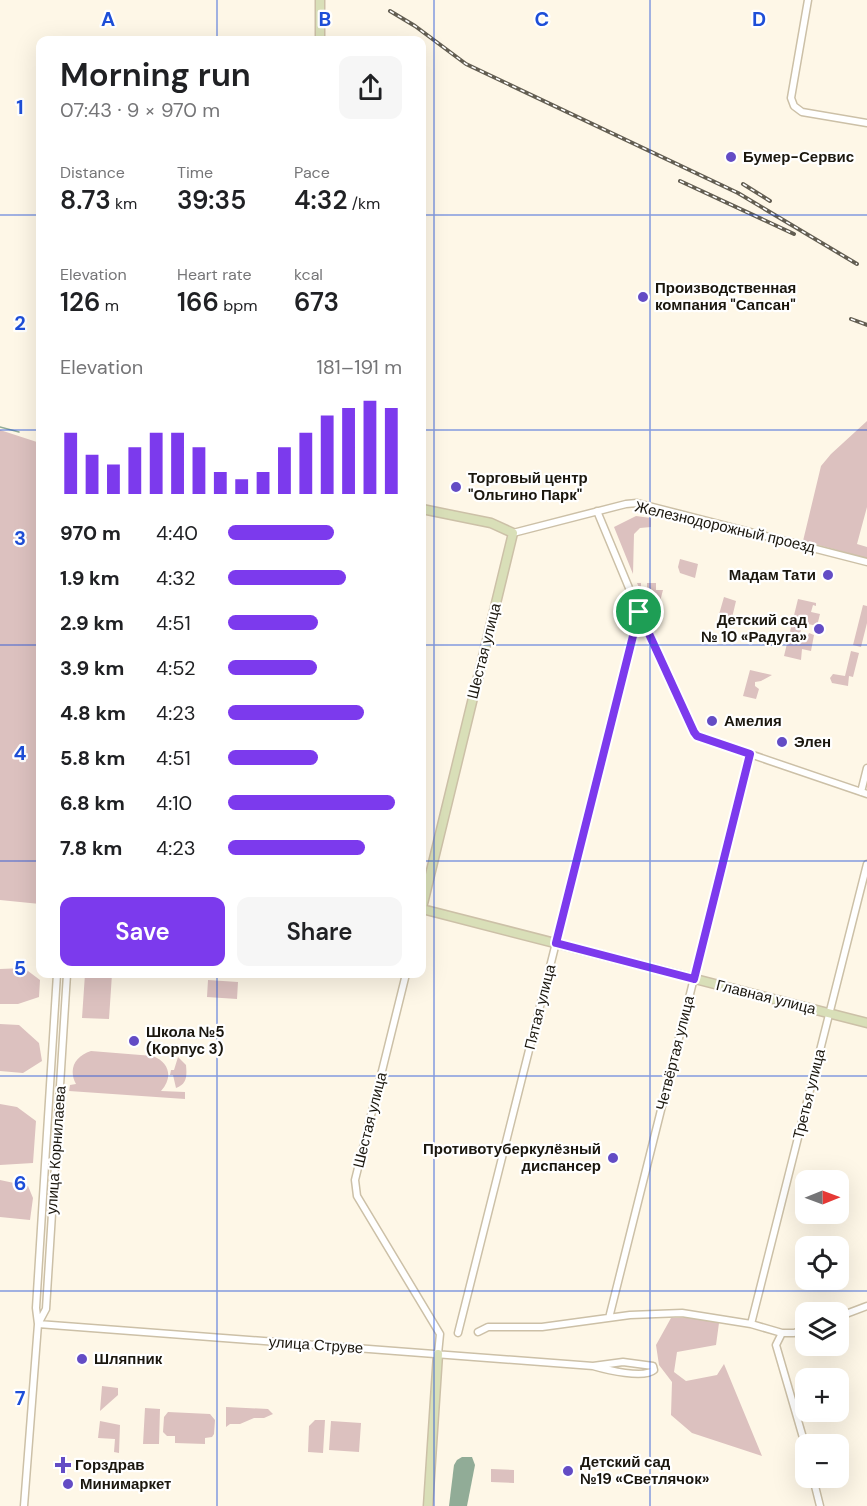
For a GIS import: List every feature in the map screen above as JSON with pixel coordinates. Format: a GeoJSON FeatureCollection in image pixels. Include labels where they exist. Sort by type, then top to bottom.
{"type":"FeatureCollection","features":[{"type":"Feature","properties":{"kind":"street"},"geometry":{"type":"LineString","coordinates":[[320,0],[320,36]]}},
{"type":"Feature","properties":{"kind":"street"},"geometry":{"type":"LineString","coordinates":[[808,0],[791,98],[792,104],[802,112],[867,123]]}},
{"type":"Feature","properties":{"kind":"street","name":"Железнодорожный проезд"},"geometry":{"type":"LineString","coordinates":[[513,533],[632,503],[867,562]]}},
{"type":"Feature","properties":{"kind":"street"},"geometry":{"type":"LineString","coordinates":[[426,510],[491,524],[513,533]]}},
{"type":"Feature","properties":{"kind":"street"},"geometry":{"type":"LineString","coordinates":[[597,511],[639,612],[697,736],[864,793],[867,768]]}},
{"type":"Feature","properties":{"kind":"street","name":"Шестая улица"},"geometry":{"type":"LineString","coordinates":[[426,892],[513,533]]}},
{"type":"Feature","properties":{"kind":"street","name":"Пятая улица"},"geometry":{"type":"LineString","coordinates":[[458,1333],[639,612]]}},
{"type":"Feature","properties":{"kind":"street","name":"Четвёртая улица"},"geometry":{"type":"LineString","coordinates":[[609,1317],[750,754]]}},
{"type":"Feature","properties":{"kind":"street","name":"Третья улица"},"geometry":{"type":"LineString","coordinates":[[751,1324],[867,864]]}},
{"type":"Feature","properties":{"kind":"street","name":"Главная улица"},"geometry":{"type":"LineString","coordinates":[[426,910],[867,1023]]}},
{"type":"Feature","properties":{"kind":"street","name":"улица Корнилаева"},"geometry":{"type":"LineString","coordinates":[[24,1506],[38,1324],[36,1308],[57,978]]}},
{"type":"Feature","properties":{"kind":"street","name":"улица Корнилаева"},"geometry":{"type":"LineString","coordinates":[[38,1324],[46,1309],[67,978]]}},
{"type":"Feature","properties":{"kind":"street","name":"Шестая улица"},"geometry":{"type":"LineString","coordinates":[[405,978],[355,1180],[355,1188],[357,1196],[440,1334],[438,1354]]}},
{"type":"Feature","properties":{"kind":"street"},"geometry":{"type":"LineString","coordinates":[[849,1313],[867,1306]]}},
{"type":"Feature","properties":{"kind":"street"},"geometry":{"type":"LineString","coordinates":[[478,1332],[488,1327],[542,1327],[609,1317],[687,1313],[751,1324],[782,1333],[795,1333]]}},
{"type":"Feature","properties":{"kind":"street","name":"улица Струве"},"geometry":{"type":"LineString","coordinates":[[38,1324],[593,1366],[614,1371],[648,1374],[654,1370],[651,1365],[632,1363],[593,1366]]}},
{"type":"Feature","properties":{"kind":"street"},"geometry":{"type":"LineString","coordinates":[[782,1333],[776,1345],[802,1434]]}},
{"type":"Feature","properties":{"kind":"street"},"geometry":{"type":"LineString","coordinates":[[428,1506],[438,1354]]}},
{"type":"Feature","properties":{"kind":"street"},"geometry":{"type":"LineString","coordinates":[[816,1488],[820,1506]]}},
{"type":"Feature","properties":{"kind":"shaded area"},"geometry":{"type":"Polygon","coordinates":[[[867,421],[867,507],[857,544],[867,547],[867,558],[803,541],[821,466],[867,421]]]}},
{"type":"Feature","properties":{"kind":"shaded area"},"geometry":{"type":"Polygon","coordinates":[[[0,430],[36,442],[36,904],[0,900],[0,430]]]}},
{"type":"Feature","properties":{"kind":"shaded area"},"geometry":{"type":"Polygon","coordinates":[[[636,516],[651,518],[651,527],[640,528],[634,534],[633,574],[614,527],[636,516]]]}},
{"type":"Feature","properties":{"kind":"shaded area"},"geometry":{"type":"Polygon","coordinates":[[[680,559],[698,564],[695,578],[680,573],[678,567],[680,559]]]}},
{"type":"Feature","properties":{"kind":"shaded area"},"geometry":{"type":"Polygon","coordinates":[[[637,583],[641,583],[641,590],[647,590],[647,583],[656,583],[656,590],[663,590],[657,613],[656,607],[651,607],[650,613],[637,583]]]}},
{"type":"Feature","properties":{"kind":"shaded area"},"geometry":{"type":"Polygon","coordinates":[[[724,597],[736,601],[731,622],[718,618],[724,597]]]}},
{"type":"Feature","properties":{"kind":"shaded area"},"geometry":{"type":"Polygon","coordinates":[[[798,599],[816,603],[811,612],[820,614],[817,626],[804,623],[801,628],[800,637],[807,638],[809,633],[814,635],[811,651],[802,649],[801,660],[784,656],[798,599]]]}},
{"type":"Feature","properties":{"kind":"shaded area"},"geometry":{"type":"Polygon","coordinates":[[[863,605],[867,606],[867,623],[861,647],[853,645],[863,605]]]}},
{"type":"Feature","properties":{"kind":"shaded area"},"geometry":{"type":"Polygon","coordinates":[[[851,651],[859,653],[853,677],[849,676],[848,686],[832,683],[830,678],[833,674],[845,676],[851,651]]]}},
{"type":"Feature","properties":{"kind":"shaded area"},"geometry":{"type":"Polygon","coordinates":[[[750,670],[772,675],[755,682],[755,686],[759,689],[756,699],[743,696],[750,670]]]}},
{"type":"Feature","properties":{"kind":"shaded area"},"geometry":{"type":"Polygon","coordinates":[[[24,968],[40,980],[39,997],[18,1004],[0,1004],[0,969],[24,968]]]}},
{"type":"Feature","properties":{"kind":"shaded area"},"geometry":{"type":"Polygon","coordinates":[[[85,978],[112,978],[109,1019],[82,1018],[85,978]]]}},
{"type":"Feature","properties":{"kind":"shaded area"},"geometry":{"type":"Polygon","coordinates":[[[208,980],[238,982],[237,999],[207,997],[208,980]]]}},
{"type":"Feature","properties":{"kind":"shaded area"},"geometry":{"type":"Polygon","coordinates":[[[0,1024],[19,1025],[39,1043],[42,1061],[23,1073],[0,1071],[0,1024]]]}},
{"type":"Feature","properties":{"kind":"shaded area"},"geometry":{"type":"Polygon","coordinates":[[[91,1051],[153,1056],[159,1059],[168,1071],[167,1081],[161,1091],[185,1092],[185,1099],[69,1091],[70,1085],[76,1084],[73,1073],[74,1064],[81,1056],[91,1051]]]}},
{"type":"Feature","properties":{"kind":"shaded area"},"geometry":{"type":"Polygon","coordinates":[[[178,1057],[186,1065],[186,1079],[176,1088],[173,1075],[170,1075],[178,1057]]]}},
{"type":"Feature","properties":{"kind":"shaded area"},"geometry":{"type":"Polygon","coordinates":[[[0,1104],[17,1107],[36,1121],[33,1163],[0,1165],[0,1104]]]}},
{"type":"Feature","properties":{"kind":"shaded area"},"geometry":{"type":"Polygon","coordinates":[[[0,1180],[28,1186],[33,1198],[30,1220],[0,1217],[0,1180]]]}},
{"type":"Feature","properties":{"kind":"shaded area"},"geometry":{"type":"Polygon","coordinates":[[[693,1317],[719,1323],[716,1345],[677,1352],[674,1372],[686,1381],[717,1375],[724,1364],[762,1456],[692,1433],[671,1415],[672,1382],[659,1365],[656,1345],[671,1318],[693,1317]]]}},
{"type":"Feature","properties":{"kind":"shaded area"},"geometry":{"type":"Polygon","coordinates":[[[102,1386],[118,1388],[118,1395],[100,1411],[102,1386]]]}},
{"type":"Feature","properties":{"kind":"shaded area"},"geometry":{"type":"Polygon","coordinates":[[[226,1407],[268,1409],[273,1414],[240,1424],[230,1424],[226,1427],[226,1407]]]}},
{"type":"Feature","properties":{"kind":"shaded area"},"geometry":{"type":"Polygon","coordinates":[[[145,1408],[160,1409],[159,1444],[143,1444],[145,1408]]]}},
{"type":"Feature","properties":{"kind":"shaded area"},"geometry":{"type":"Polygon","coordinates":[[[168,1412],[210,1414],[215,1420],[214,1434],[212,1437],[205,1438],[205,1444],[175,1443],[175,1436],[167,1436],[163,1432],[164,1417],[168,1412]]]}},
{"type":"Feature","properties":{"kind":"shaded area"},"geometry":{"type":"Polygon","coordinates":[[[315,1420],[325,1420],[323,1453],[308,1452],[309,1426],[315,1420]]]}},
{"type":"Feature","properties":{"kind":"shaded area"},"geometry":{"type":"Polygon","coordinates":[[[100,1421],[120,1425],[119,1453],[114,1452],[115,1439],[98,1438],[100,1421]]]}},
{"type":"Feature","properties":{"kind":"shaded area"},"geometry":{"type":"Polygon","coordinates":[[[331,1421],[361,1423],[359,1452],[329,1450],[331,1421]]]}},
{"type":"Feature","properties":{"kind":"shaded area"},"geometry":{"type":"Polygon","coordinates":[[[462,1457],[472,1457],[475,1465],[467,1506],[449,1506],[454,1465],[462,1457]]]}},
{"type":"Feature","properties":{"kind":"shaded area"},"geometry":{"type":"Polygon","coordinates":[[[491,1469],[514,1470],[514,1483],[491,1482],[491,1469]]]}},
{"type":"Feature","properties":{"kind":"waterway"},"geometry":{"type":"LineString","coordinates":[[0,427],[19,432]]}},
{"type":"Feature","properties":{"kind":"railway"},"geometry":{"type":"LineString","coordinates":[[390,11],[415,26],[466,64],[738,193],[857,264]]}},
{"type":"Feature","properties":{"kind":"railway"},"geometry":{"type":"LineString","coordinates":[[680,181],[794,234]]}},
{"type":"Feature","properties":{"kind":"railway"},"geometry":{"type":"LineString","coordinates":[[743,184],[770,201]]}},
{"type":"Feature","properties":{"kind":"railway"},"geometry":{"type":"LineString","coordinates":[[851,319],[867,325]]}},
{"type":"Feature","properties":{"kind":"place","name":"Бумер-Сервис"},"geometry":{"type":"Point","coordinates":[731,157]}},
{"type":"Feature","properties":{"kind":"place","name":"Производственная компания \"Сапсан\""},"geometry":{"type":"Point","coordinates":[643,297]}},
{"type":"Feature","properties":{"kind":"place","name":"Торговый центр \"Ольгино Парк\""},"geometry":{"type":"Point","coordinates":[456,487]}},
{"type":"Feature","properties":{"kind":"place","name":"Мадам Тати"},"geometry":{"type":"Point","coordinates":[828,575]}},
{"type":"Feature","properties":{"kind":"place","name":"Детский сад № 10 «Радуга»"},"geometry":{"type":"Point","coordinates":[819,629]}},
{"type":"Feature","properties":{"kind":"place","name":"Амелия"},"geometry":{"type":"Point","coordinates":[712,721]}},
{"type":"Feature","properties":{"kind":"place","name":"Элен"},"geometry":{"type":"Point","coordinates":[782,742]}},
{"type":"Feature","properties":{"kind":"place","name":"Школа №5 (Корпус 3)"},"geometry":{"type":"Point","coordinates":[134,1041]}},
{"type":"Feature","properties":{"kind":"place","name":"Противотуберкулёзный диспансер"},"geometry":{"type":"Point","coordinates":[613,1158]}},
{"type":"Feature","properties":{"kind":"place","name":"Шляпник"},"geometry":{"type":"Point","coordinates":[82,1359]}},
{"type":"Feature","properties":{"kind":"place","name":"Горздрав"},"geometry":{"type":"Point","coordinates":[63,1465]}},
{"type":"Feature","properties":{"kind":"place","name":"Детский сад №19 «Светлячок»"},"geometry":{"type":"Point","coordinates":[568,1471]}},
{"type":"Feature","properties":{"kind":"place","name":"Минимаркет"},"geometry":{"type":"Point","coordinates":[68,1484]}},
{"type":"Feature","properties":{"kind":"route"},"geometry":{"type":"LineString","coordinates":[[639,612],[697,736],[750,754],[694,979],[556,943],[639,612]]}}]}
